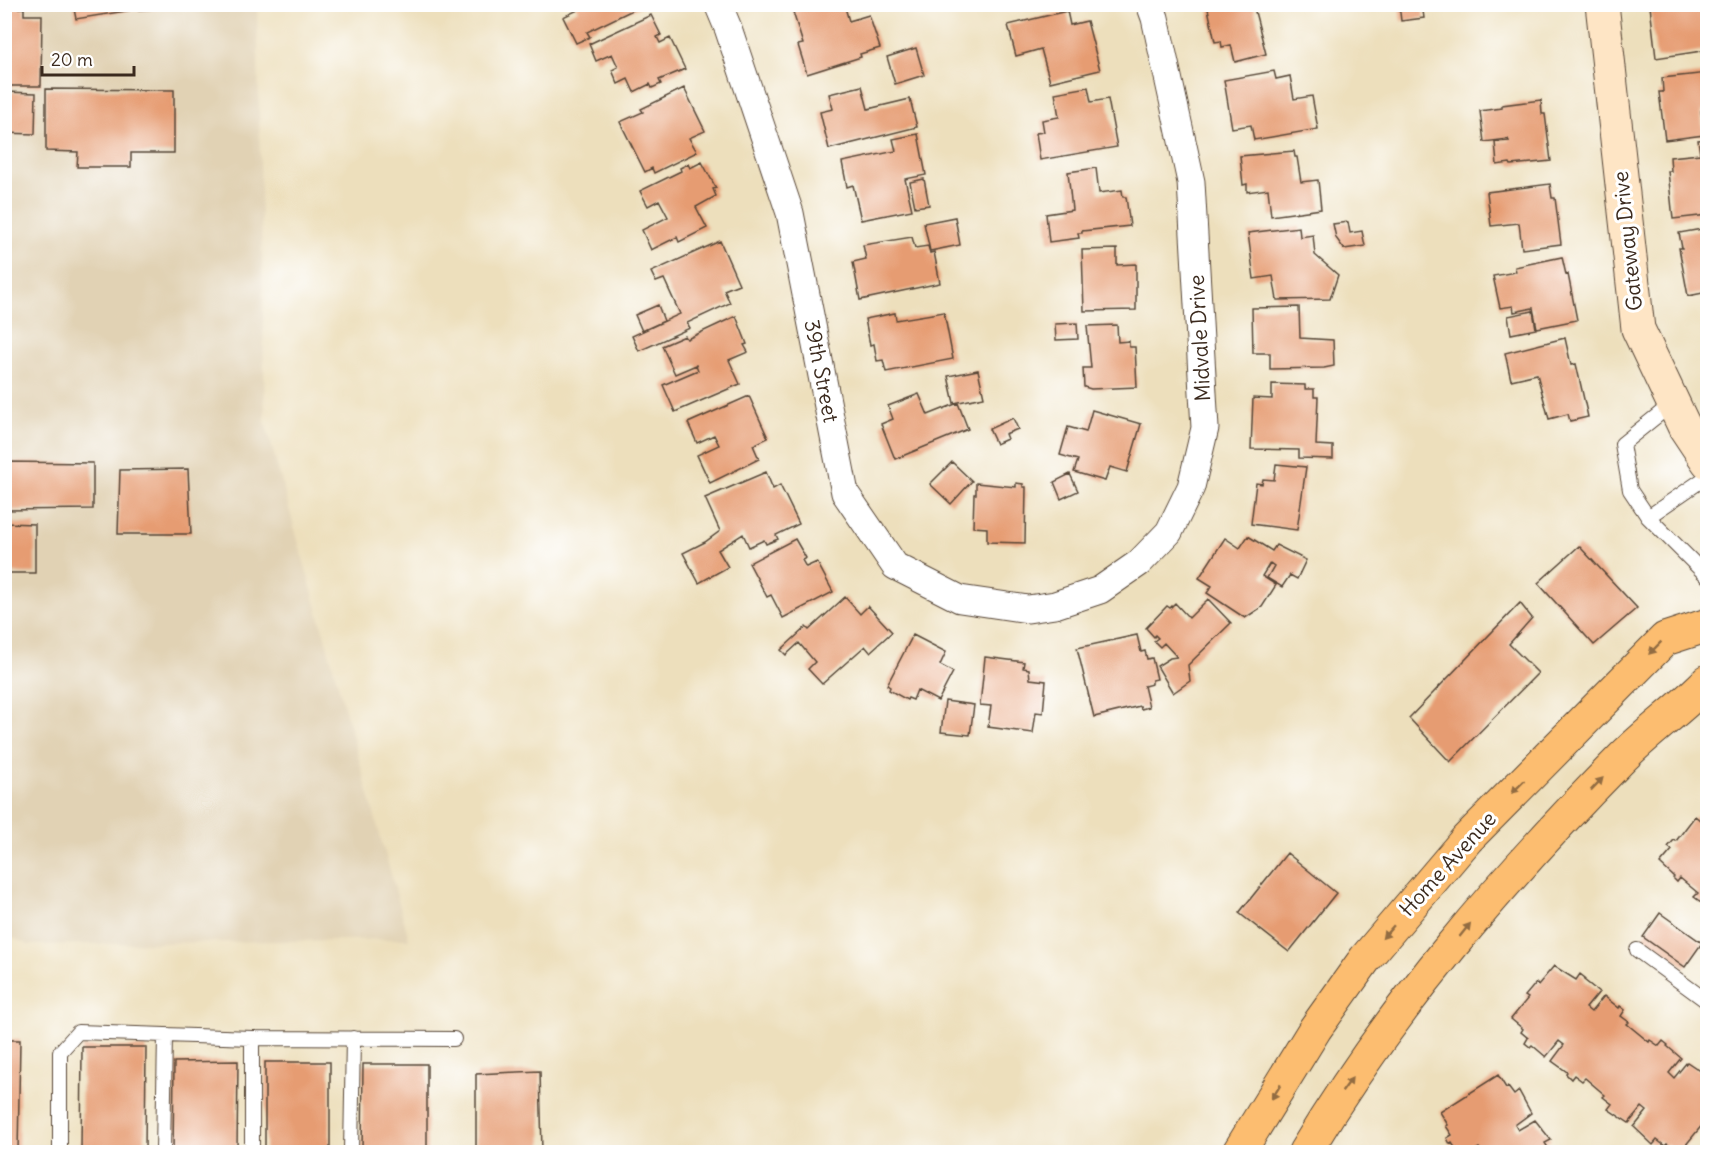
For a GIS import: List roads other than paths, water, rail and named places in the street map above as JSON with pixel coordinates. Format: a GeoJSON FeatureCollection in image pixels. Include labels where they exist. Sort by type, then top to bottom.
{"type":"FeatureCollection","features":[{"type":"Feature","properties":{"kind":"main road","name":"Home Avenue"},"geometry":{"type":"LineString","coordinates":[[1239,1152],[1316,1029],[1365,959],[1467,839],[1665,639],[1707,625]]}},
{"type":"Feature","properties":{"kind":"main road"},"geometry":{"type":"LineString","coordinates":[[1305,1152],[1338,1098],[1415,990],[1499,888],[1623,757],[1707,681]]}},
{"type":"Feature","properties":{"kind":"street","name":"39th Street"},"geometry":{"type":"LineString","coordinates":[[717,4],[728,28],[790,213],[845,493],[895,566],[960,599],[1028,609],[1054,605]]}},
{"type":"Feature","properties":{"kind":"street","name":"Midvale Drive"},"geometry":{"type":"LineString","coordinates":[[1054,605],[1100,590],[1139,563],[1169,532],[1191,488],[1205,428],[1191,182],[1150,4]]}},
{"type":"Feature","properties":{"kind":"street","name":"Gateway Drive"},"geometry":{"type":"LineString","coordinates":[[1602,4],[1638,329],[1684,426],[1707,462]]}},
{"type":"Feature","properties":{"kind":"lane"},"geometry":{"type":"LineString","coordinates":[[1674,404],[1622,444],[1630,489],[1648,517],[1707,577]]}},
{"type":"Feature","properties":{"kind":"lane"},"geometry":{"type":"LineString","coordinates":[[1648,517],[1707,476]]}},
{"type":"Feature","properties":{"kind":"lane"},"geometry":{"type":"LineString","coordinates":[[1637,950],[1707,1002]]}},
{"type":"Feature","properties":{"kind":"lane"},"geometry":{"type":"LineString","coordinates":[[60,1152],[60,1052],[78,1032],[252,1038],[454,1039]]}},
{"type":"Feature","properties":{"kind":"lane"},"geometry":{"type":"LineString","coordinates":[[163,1152],[165,1035]]}},
{"type":"Feature","properties":{"kind":"lane"},"geometry":{"type":"LineString","coordinates":[[252,1038],[252,1152]]}},
{"type":"Feature","properties":{"kind":"lane"},"geometry":{"type":"LineString","coordinates":[[351,1152],[353,1038]]}}]}
